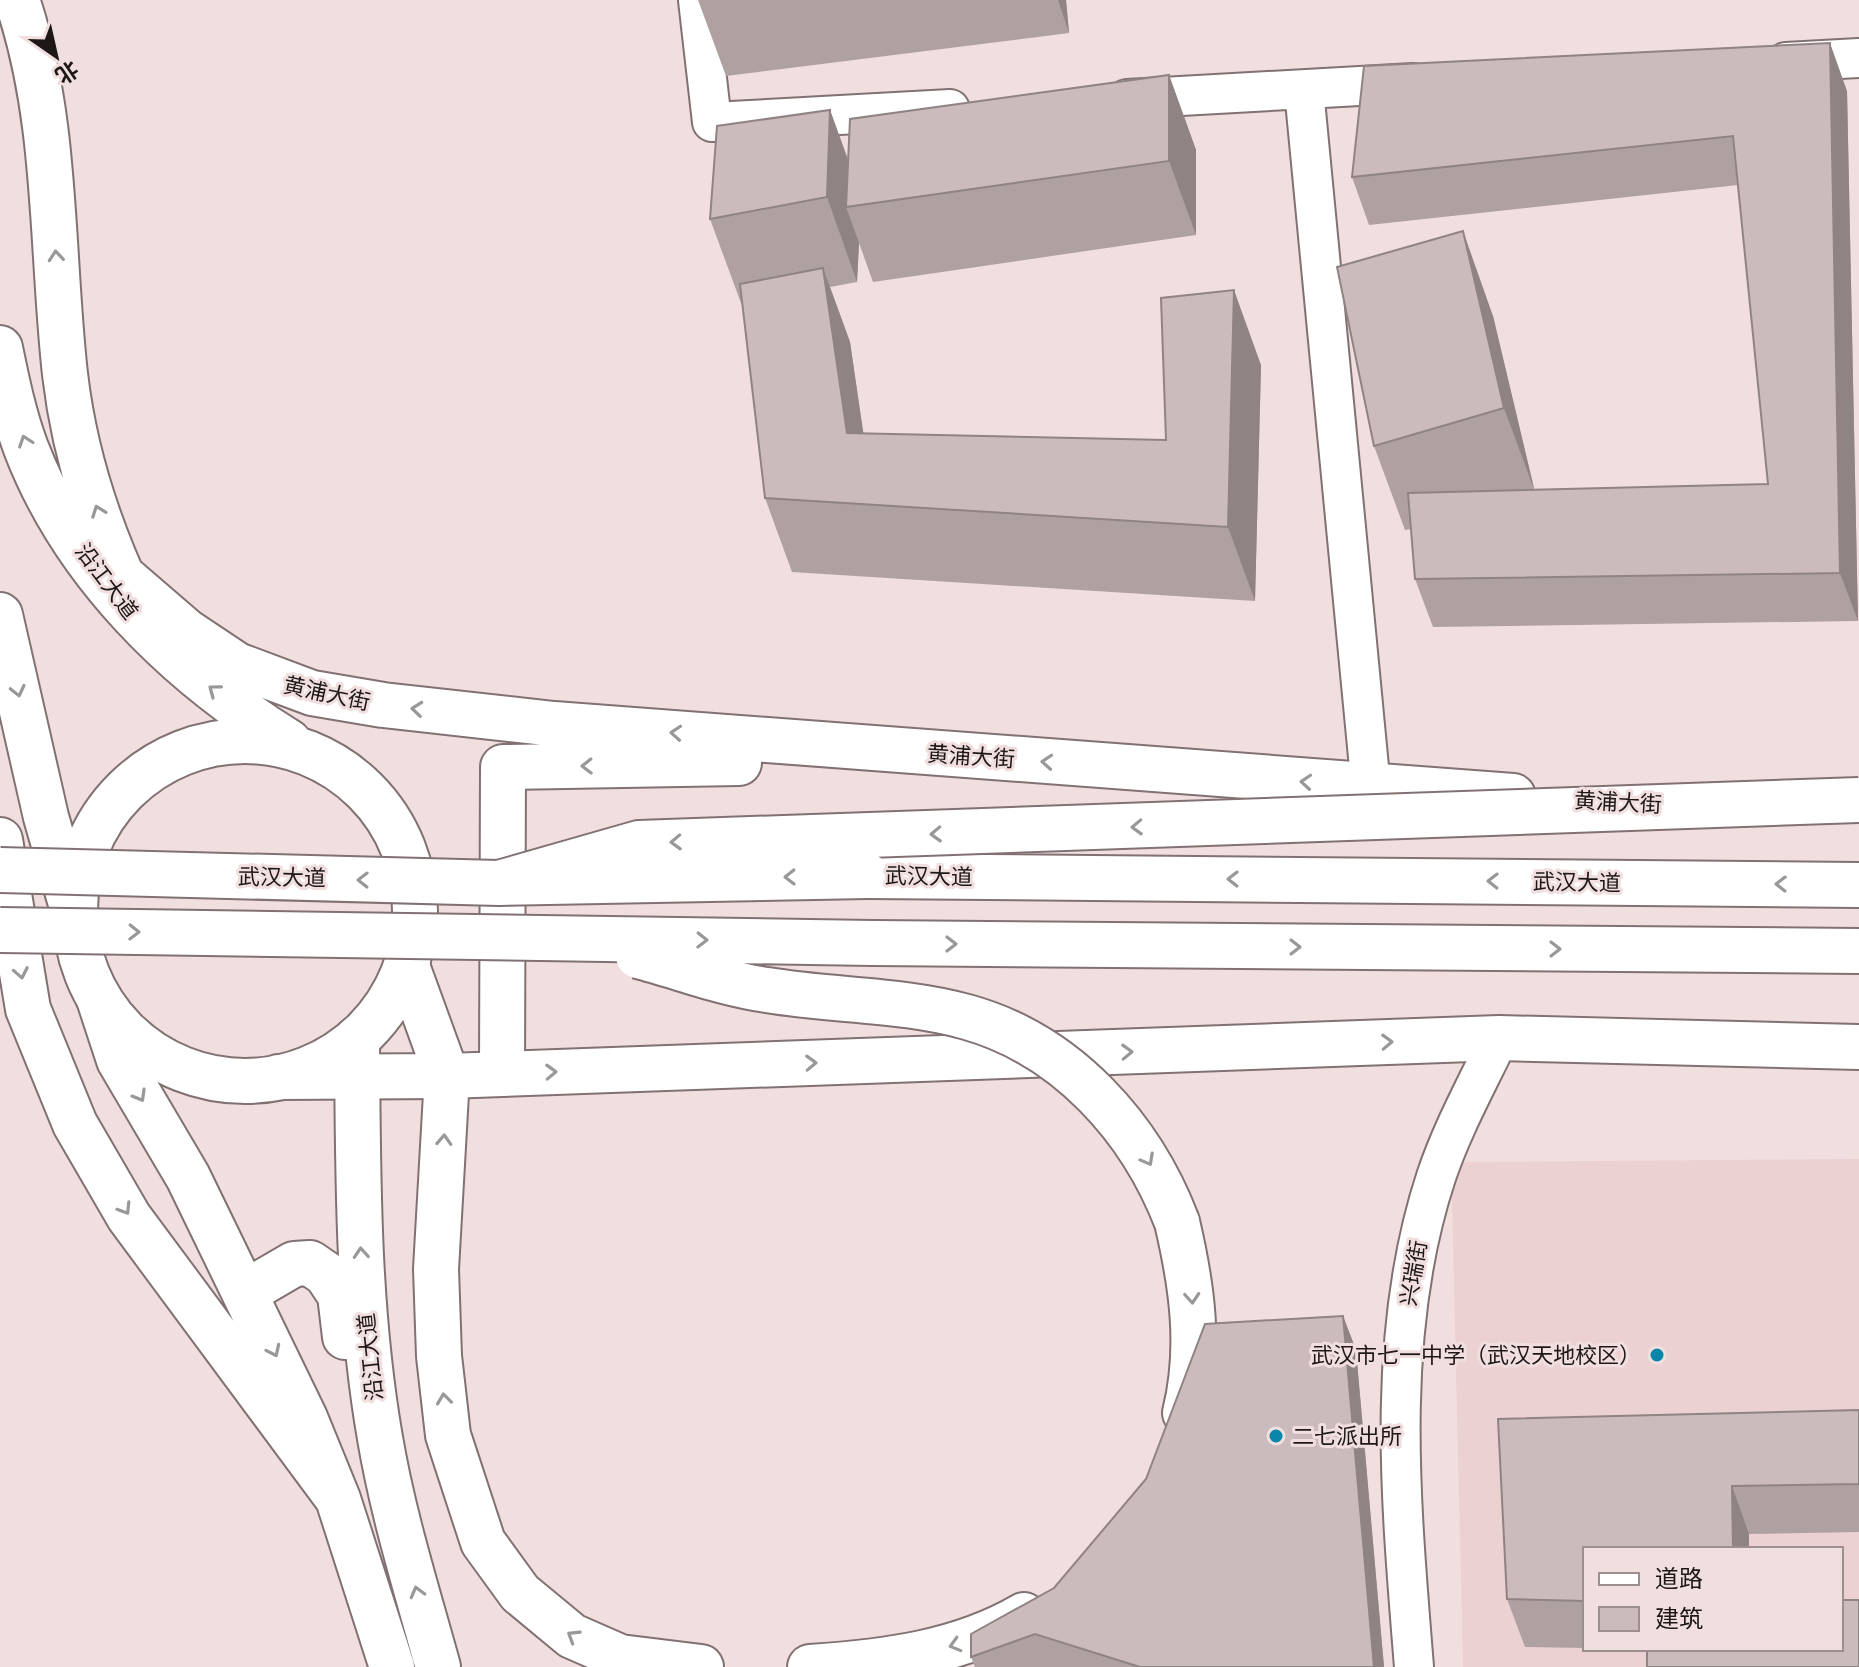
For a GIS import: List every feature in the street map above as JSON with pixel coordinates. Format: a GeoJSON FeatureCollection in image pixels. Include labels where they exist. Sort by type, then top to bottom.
{"type":"FeatureCollection","features":[{"type":"Feature","properties":{"kind":"main road"},"geometry":{"type":"LineString","coordinates":[[17,0],[46,124],[65,374],[74,430],[89,488],[121,575],[149,635]]}},
{"type":"Feature","properties":{"kind":"main road","name":"沿江大道"},"geometry":{"type":"LineString","coordinates":[[0,348],[26,447],[40,479],[84,552],[149,635],[210,687],[301,749],[352,778],[392,822],[413,878],[414,937],[407,966]]}},
{"type":"Feature","properties":{"kind":"main road","name":"黄浦大街"},"geometry":{"type":"LineString","coordinates":[[121,575],[186,631],[237,665],[312,693],[554,724],[1371,788],[1859,816]]}},
{"type":"Feature","properties":{"kind":"main road"},"geometry":{"type":"LineString","coordinates":[[0,615],[46,817],[74,914]]}},
{"type":"Feature","properties":{"kind":"main road"},"geometry":{"type":"LineString","coordinates":[[301,749],[272,742],[213,743],[157,765],[113,804],[96,829],[76,885],[74,914],[77,944],[119,1060],[188,1177],[305,1418],[338,1499],[392,1667]]}},
{"type":"Feature","properties":{"kind":"main road"},"geometry":{"type":"LineString","coordinates":[[502,1074],[503,767],[766,763],[831,745]]}},
{"type":"Feature","properties":{"kind":"main road"},"geometry":{"type":"LineString","coordinates":[[499,883],[639,843],[1859,800]]}},
{"type":"Feature","properties":{"kind":"main road"},"geometry":{"type":"LineString","coordinates":[[0,840],[28,1009],[75,1124],[129,1217],[338,1499]]}},
{"type":"Feature","properties":{"kind":"main road","name":"武汉大道"},"geometry":{"type":"LineString","coordinates":[[0,870],[499,883],[868,876],[1859,885]]}},
{"type":"Feature","properties":{"kind":"main road"},"geometry":{"type":"LineString","coordinates":[[0,930],[1859,951]]}},
{"type":"Feature","properties":{"kind":"main road"},"geometry":{"type":"LineString","coordinates":[[573,938],[764,990],[967,1017],[1029,1044],[1070,1072],[1113,1110],[1139,1144],[1164,1189],[1177,1222],[1191,1279],[1194,1330],[1186,1411],[1172,1450]]}},
{"type":"Feature","properties":{"kind":"main road"},"geometry":{"type":"LineString","coordinates":[[357,1058],[407,966]]}},
{"type":"Feature","properties":{"kind":"main road"},"geometry":{"type":"LineString","coordinates":[[407,966],[447,1076],[436,1283],[439,1356],[448,1435],[483,1542],[520,1593],[545,1617],[599,1651],[620,1657],[701,1667]]}},
{"type":"Feature","properties":{"kind":"main road"},"geometry":{"type":"LineString","coordinates":[[99,999],[137,1043],[162,1060],[219,1079],[278,1077],[357,1058],[447,1076],[1499,1038],[1859,1047]]}},
{"type":"Feature","properties":{"kind":"main road","name":"沿江大道"},"geometry":{"type":"LineString","coordinates":[[357,1058],[358,1209],[368,1359],[380,1440],[438,1667]]}},
{"type":"Feature","properties":{"kind":"main road"},"geometry":{"type":"LineString","coordinates":[[246,1292],[294,1264],[310,1263],[326,1274],[344,1306],[347,1395],[380,1440]]}},
{"type":"Feature","properties":{"kind":"main road"},"geometry":{"type":"LineString","coordinates":[[810,1667],[926,1653],[990,1635],[1056,1595]]}},
{"type":"Feature","properties":{"kind":"street"},"geometry":{"type":"LineString","coordinates":[[698,0],[712,122],[993,107]]}},
{"type":"Feature","properties":{"kind":"street"},"geometry":{"type":"LineString","coordinates":[[1747,65],[1859,59]]}},
{"type":"Feature","properties":{"kind":"street"},"geometry":{"type":"LineString","coordinates":[[1086,102],[1446,82]]}},
{"type":"Feature","properties":{"kind":"street"},"geometry":{"type":"LineString","coordinates":[[1304,90],[1371,788]]}},
{"type":"Feature","properties":{"kind":"street","name":"兴瑞街"},"geometry":{"type":"LineString","coordinates":[[1414,1667],[1401,1429],[1401,1366],[1409,1289],[1421,1229],[1448,1143],[1499,1038]]}},
{"type":"Feature","properties":{"kind":"shaded area","name":"武汉市七一中学（武汉天地校区）"},"geometry":{"type":"Polygon","coordinates":[[[1859,1159],[1859,1667],[1463,1667],[1451,1162],[1859,1159]]]}},
{"type":"Feature","properties":{"kind":"building"},"geometry":{"type":"Polygon","coordinates":[[[1830,43],[1840,573],[1415,579],[1408,493],[1768,484],[1733,136],[1352,177],[1364,66],[1830,43]]]}},
{"type":"Feature","properties":{"kind":"building"},"geometry":{"type":"Polygon","coordinates":[[[1169,75],[1169,161],[846,207],[850,119],[1169,75]]]}},
{"type":"Feature","properties":{"kind":"building"},"geometry":{"type":"Polygon","coordinates":[[[830,110],[827,197],[710,219],[717,126],[830,110]]]}},
{"type":"Feature","properties":{"kind":"building"},"geometry":{"type":"Polygon","coordinates":[[[1463,231],[1504,408],[1374,446],[1337,267],[1463,231]]]}},
{"type":"Feature","properties":{"kind":"building"},"geometry":{"type":"Polygon","coordinates":[[[823,268],[847,433],[1166,440],[1161,298],[1234,290],[1228,527],[765,498],[740,284],[823,268]]]}},
{"type":"Feature","properties":{"kind":"building","name":"二七派出所"},"geometry":{"type":"Polygon","coordinates":[[[1343,1316],[1374,1667],[1140,1667],[1035,1634],[971,1657],[971,1634],[1054,1588],[1146,1479],[1205,1324],[1343,1316]]]}},
{"type":"Feature","properties":{"kind":"building"},"geometry":{"type":"Polygon","coordinates":[[[1859,1410],[1859,1484],[1732,1486],[1733,1547],[1583,1547],[1583,1601],[1507,1599],[1498,1419],[1859,1410]]]}},
{"type":"Feature","properties":{"kind":"building"},"geometry":{"type":"Polygon","coordinates":[[[1843,1600],[1859,1600],[1859,1667],[1647,1667],[1647,1651],[1843,1651],[1843,1600]]]}},
{"type":"Feature","properties":{"kind":"place","name":"武汉市七一中学（武汉天地校区）"},"geometry":{"type":"Point","coordinates":[1657,1355]}},
{"type":"Feature","properties":{"kind":"place","name":"二七派出所"},"geometry":{"type":"Point","coordinates":[1276,1436]}}]}
